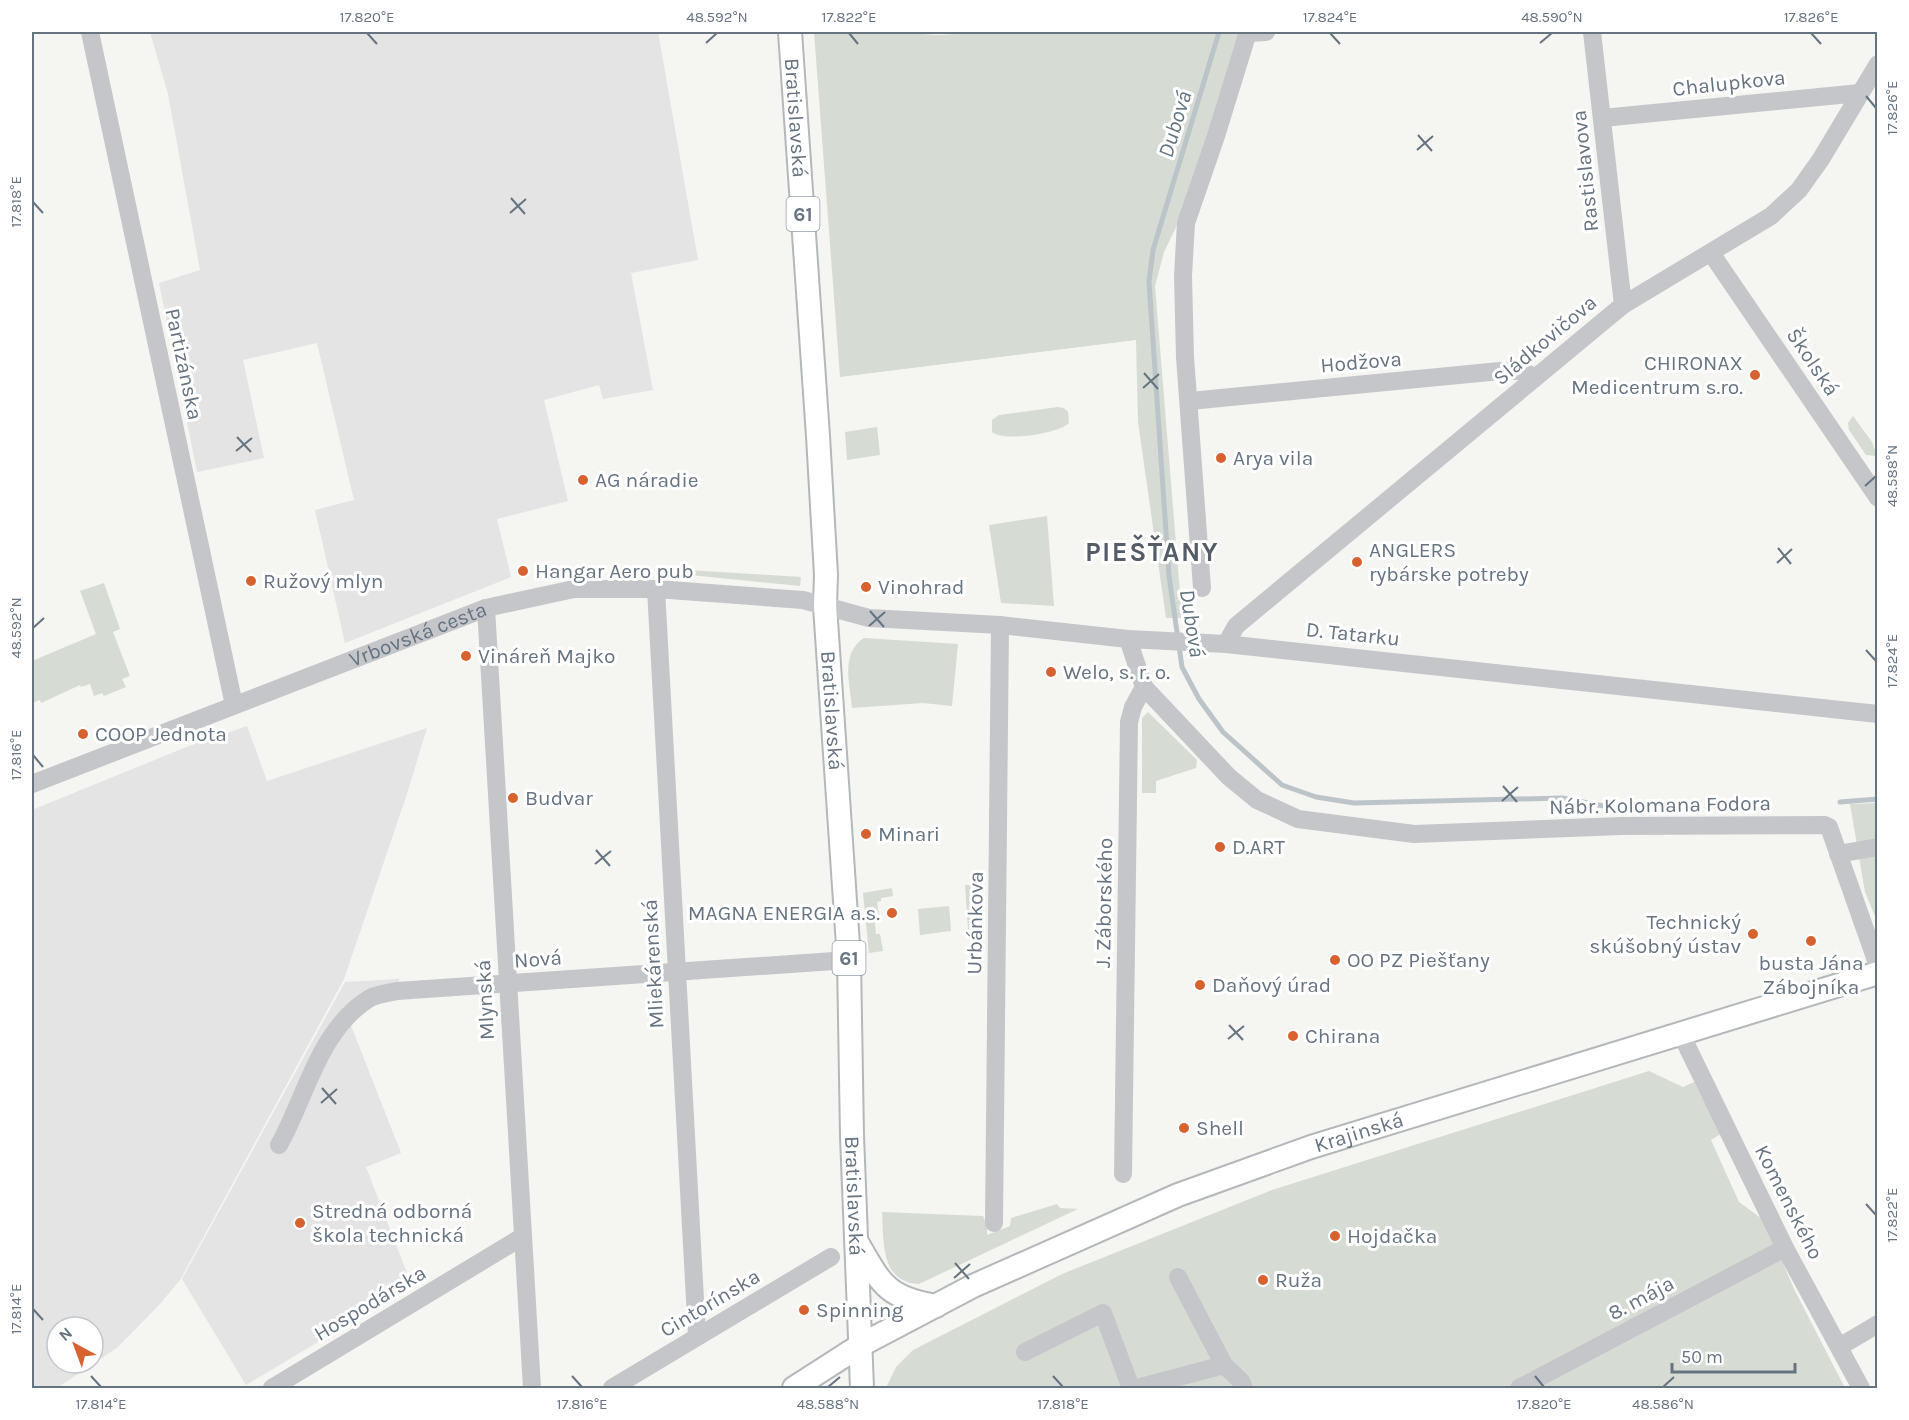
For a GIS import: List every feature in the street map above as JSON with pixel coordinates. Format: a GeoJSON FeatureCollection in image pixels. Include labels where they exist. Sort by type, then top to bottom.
{"type":"FeatureCollection","features":[{"type":"Feature","properties":{"kind":"main road","name":"Bratislavská"},"geometry":{"type":"LineString","coordinates":[[790,32],[819,448],[826,575],[825,606],[849,960],[862,1389]]}},
{"type":"Feature","properties":{"kind":"main road","name":"Krajinská"},"geometry":{"type":"LineString","coordinates":[[861,1345],[1035,1257],[1178,1195],[1269,1161],[1878,973]]}},
{"type":"Feature","properties":{"kind":"main road"},"geometry":{"type":"LineString","coordinates":[[857,1242],[882,1284],[910,1302],[936,1306]]}},
{"type":"Feature","properties":{"kind":"main road"},"geometry":{"type":"LineString","coordinates":[[794,1389],[861,1345]]}},
{"type":"Feature","properties":{"kind":"street","name":"Partizánska"},"geometry":{"type":"LineString","coordinates":[[90,32],[234,705]]}},
{"type":"Feature","properties":{"kind":"street"},"geometry":{"type":"LineString","coordinates":[[1202,588],[1185,357],[1183,276],[1186,222],[1254,32]]}},
{"type":"Feature","properties":{"kind":"street","name":"Rastislavova"},"geometry":{"type":"LineString","coordinates":[[1592,32],[1623,305]]}},
{"type":"Feature","properties":{"kind":"street","name":"Sládkovičova"},"geometry":{"type":"LineString","coordinates":[[1218,643],[1623,305],[1771,216],[1799,190],[1821,159],[1878,64]]}},
{"type":"Feature","properties":{"kind":"street","name":"Chalupkova"},"geometry":{"type":"LineString","coordinates":[[1602,118],[1860,93]]}},
{"type":"Feature","properties":{"kind":"street","name":"Školská"},"geometry":{"type":"LineString","coordinates":[[1711,253],[1878,498]]}},
{"type":"Feature","properties":{"kind":"street","name":"Hodžova"},"geometry":{"type":"LineString","coordinates":[[1190,401],[1500,372],[1523,371],[1535,378]]}},
{"type":"Feature","properties":{"kind":"street","name":"Vrbovská cesta"},"geometry":{"type":"LineString","coordinates":[[32,784],[486,608],[573,590],[656,589],[803,600],[825,606]]}},
{"type":"Feature","properties":{"kind":"street","name":"Mliekárenská"},"geometry":{"type":"LineString","coordinates":[[656,589],[697,1336]]}},
{"type":"Feature","properties":{"kind":"street","name":"D. Tatarku"},"geometry":{"type":"LineString","coordinates":[[825,606],[869,618],[1000,625],[1128,639],[1218,643],[1878,714]]}},
{"type":"Feature","properties":{"kind":"street","name":"Mlynská"},"geometry":{"type":"LineString","coordinates":[[486,608],[532,1389]]}},
{"type":"Feature","properties":{"kind":"street","name":"Urbánkova"},"geometry":{"type":"LineString","coordinates":[[994,1222],[1000,625]]}},
{"type":"Feature","properties":{"kind":"street"},"geometry":{"type":"LineString","coordinates":[[1128,639],[1144,687]]}},
{"type":"Feature","properties":{"kind":"street","name":"Nábr. Kolomana Fodora"},"geometry":{"type":"LineString","coordinates":[[1144,687],[1228,777],[1257,800],[1298,819],[1414,834],[1621,826],[1826,825],[1878,966]]}},
{"type":"Feature","properties":{"kind":"street","name":"J. Záborského"},"geometry":{"type":"LineString","coordinates":[[1123,1174],[1129,723],[1133,707],[1144,687]]}},
{"type":"Feature","properties":{"kind":"street"},"geometry":{"type":"LineString","coordinates":[[1838,854],[1878,847]]}},
{"type":"Feature","properties":{"kind":"street","name":"Nová"},"geometry":{"type":"LineString","coordinates":[[279,1145],[320,1057],[338,1029],[372,997],[397,991],[849,960]]}},
{"type":"Feature","properties":{"kind":"street","name":"Komenského"},"geometry":{"type":"LineString","coordinates":[[1681,1034],[1785,1248],[1861,1389]]}},
{"type":"Feature","properties":{"kind":"street","name":"Hospodárska"},"geometry":{"type":"LineString","coordinates":[[272,1389],[522,1237]]}},
{"type":"Feature","properties":{"kind":"street","name":"8. mája"},"geometry":{"type":"LineString","coordinates":[[1519,1389],[1785,1248]]}},
{"type":"Feature","properties":{"kind":"street","name":"Cintorínska"},"geometry":{"type":"LineString","coordinates":[[612,1389],[831,1257]]}},
{"type":"Feature","properties":{"kind":"street"},"geometry":{"type":"LineString","coordinates":[[1178,1278],[1224,1365],[1240,1381],[1244,1389]]}},
{"type":"Feature","properties":{"kind":"street"},"geometry":{"type":"LineString","coordinates":[[1026,1352],[1103,1313],[1131,1389]]}},
{"type":"Feature","properties":{"kind":"street"},"geometry":{"type":"LineString","coordinates":[[1839,1347],[1878,1324]]}},
{"type":"Feature","properties":{"kind":"street"},"geometry":{"type":"LineString","coordinates":[[1137,1389],[1224,1365]]}},
{"type":"Feature","properties":{"kind":"shaded area"},"geometry":{"type":"Polygon","coordinates":[[[150,32],[658,32],[698,260],[631,273],[653,390],[603,399],[599,385],[544,400],[568,501],[497,519],[511,577],[345,643],[315,510],[354,500],[317,343],[243,360],[264,458],[197,472],[159,283],[200,270],[168,94],[150,32]]]}},
{"type":"Feature","properties":{"kind":"shaded area"},"geometry":{"type":"Polygon","coordinates":[[[814,32],[893,32],[938,35],[993,32],[1242,32],[1182,215],[1164,252],[1155,286],[1182,618],[1166,618],[1138,422],[1136,340],[840,377],[814,32]]]}},
{"type":"Feature","properties":{"kind":"shaded area"},"geometry":{"type":"Polygon","coordinates":[[[1058,407],[1068,412],[1069,423],[1063,427],[1043,433],[1018,436],[998,435],[992,432],[992,420],[999,415],[1058,407]]]}},
{"type":"Feature","properties":{"kind":"shaded area"},"geometry":{"type":"Polygon","coordinates":[[[1853,416],[1872,442],[1877,456],[1866,455],[1849,430],[1848,423],[1853,416]]]}},
{"type":"Feature","properties":{"kind":"shaded area"},"geometry":{"type":"Polygon","coordinates":[[[877,427],[880,455],[847,460],[845,432],[877,427]]]}},
{"type":"Feature","properties":{"kind":"shaded area"},"geometry":{"type":"Polygon","coordinates":[[[1047,516],[1054,606],[1001,603],[989,525],[1047,516]]]}},
{"type":"Feature","properties":{"kind":"shaded area"},"geometry":{"type":"Polygon","coordinates":[[[671,569],[801,577],[800,586],[680,574],[671,569]]]}},
{"type":"Feature","properties":{"kind":"shaded area"},"geometry":{"type":"Polygon","coordinates":[[[104,583],[120,629],[113,632],[130,676],[122,679],[126,687],[104,696],[102,693],[94,696],[90,684],[81,687],[80,685],[41,703],[40,700],[32,703],[32,661],[96,634],[80,591],[104,583]]]}},
{"type":"Feature","properties":{"kind":"shaded area"},"geometry":{"type":"Polygon","coordinates":[[[864,638],[958,644],[952,706],[923,703],[852,708],[849,660],[857,644],[864,638]]]}},
{"type":"Feature","properties":{"kind":"shaded area"},"geometry":{"type":"Polygon","coordinates":[[[1148,712],[1197,760],[1196,768],[1156,781],[1156,793],[1142,793],[1142,718],[1148,712]]]}},
{"type":"Feature","properties":{"kind":"shaded area"},"geometry":{"type":"Polygon","coordinates":[[[247,726],[267,781],[427,728],[344,979],[180,1280],[118,1347],[105,1356],[105,1315],[45,1315],[45,1375],[76,1375],[57,1388],[32,1388],[32,810],[184,748],[247,726]]]}},
{"type":"Feature","properties":{"kind":"shaded area"},"geometry":{"type":"Polygon","coordinates":[[[1877,803],[1877,921],[1865,892],[1850,804],[1877,803]]]}},
{"type":"Feature","properties":{"kind":"shaded area"},"geometry":{"type":"Polygon","coordinates":[[[965,885],[971,885],[973,928],[968,929],[965,885]]]}},
{"type":"Feature","properties":{"kind":"shaded area"},"geometry":{"type":"Polygon","coordinates":[[[892,888],[893,896],[881,898],[881,901],[877,902],[879,914],[874,915],[876,934],[880,934],[883,951],[869,953],[863,893],[892,888]]]}},
{"type":"Feature","properties":{"kind":"shaded area"},"geometry":{"type":"Polygon","coordinates":[[[949,906],[951,931],[920,935],[918,909],[949,906]]]}},
{"type":"Feature","properties":{"kind":"shaded area","name":"Stredná odborná škola technická"},"geometry":{"type":"Polygon","coordinates":[[[399,979],[401,998],[384,1000],[361,1013],[350,1023],[401,1153],[366,1167],[412,1286],[246,1385],[182,1279],[345,982],[399,979]]]}},
{"type":"Feature","properties":{"kind":"shaded area"},"geometry":{"type":"Polygon","coordinates":[[[1649,1071],[1683,1087],[1694,1082],[1721,1134],[1711,1140],[1739,1202],[1765,1221],[1794,1289],[1845,1388],[886,1388],[896,1367],[913,1350],[1062,1274],[1272,1190],[1649,1071]]]}},
{"type":"Feature","properties":{"kind":"shaded area"},"geometry":{"type":"Polygon","coordinates":[[[1057,1204],[1060,1208],[1078,1209],[919,1284],[906,1282],[897,1276],[887,1258],[882,1212],[983,1216],[987,1225],[987,1235],[1010,1226],[1011,1218],[1057,1204]]]}},
{"type":"Feature","properties":{"kind":"waterway","name":"Dubová"},"geometry":{"type":"LineString","coordinates":[[1219,32],[1153,250],[1149,282],[1169,576],[1182,667],[1199,699],[1223,732],[1282,785],[1316,797],[1354,803],[1562,798],[1614,808]]}},
{"type":"Feature","properties":{"kind":"waterway","name":"Dubová"},"geometry":{"type":"LineString","coordinates":[[1840,802],[1878,799]]}},
{"type":"Feature","properties":{"kind":"place","name":"CHIRONAX Medicentrum s.ro."},"geometry":{"type":"Point","coordinates":[1755,375]}},
{"type":"Feature","properties":{"kind":"place","name":"Arya vila"},"geometry":{"type":"Point","coordinates":[1221,458]}},
{"type":"Feature","properties":{"kind":"place","name":"AG náradie"},"geometry":{"type":"Point","coordinates":[583,480]}},
{"type":"Feature","properties":{"kind":"place","name":"ANGLERS rybárske potreby"},"geometry":{"type":"Point","coordinates":[1357,562]}},
{"type":"Feature","properties":{"kind":"place","name":"Hangar Aero pub"},"geometry":{"type":"Point","coordinates":[523,571]}},
{"type":"Feature","properties":{"kind":"place","name":"Ružový mlyn"},"geometry":{"type":"Point","coordinates":[251,581]}},
{"type":"Feature","properties":{"kind":"place","name":"Vinohrad"},"geometry":{"type":"Point","coordinates":[866,587]}},
{"type":"Feature","properties":{"kind":"place","name":"Vináreň Majko"},"geometry":{"type":"Point","coordinates":[466,656]}},
{"type":"Feature","properties":{"kind":"place","name":"Welo, s. r. o."},"geometry":{"type":"Point","coordinates":[1051,672]}},
{"type":"Feature","properties":{"kind":"place","name":"COOP Jednota"},"geometry":{"type":"Point","coordinates":[83,734]}},
{"type":"Feature","properties":{"kind":"place","name":"Budvar"},"geometry":{"type":"Point","coordinates":[513,798]}},
{"type":"Feature","properties":{"kind":"place","name":"Minari"},"geometry":{"type":"Point","coordinates":[866,834]}},
{"type":"Feature","properties":{"kind":"place","name":"D.ART"},"geometry":{"type":"Point","coordinates":[1220,847]}},
{"type":"Feature","properties":{"kind":"place","name":"MAGNA ENERGIA a.s."},"geometry":{"type":"Point","coordinates":[892,913]}},
{"type":"Feature","properties":{"kind":"place","name":"Technický skúšobný ústav"},"geometry":{"type":"Point","coordinates":[1753,934]}},
{"type":"Feature","properties":{"kind":"place","name":"busta Jána Zábojníka"},"geometry":{"type":"Point","coordinates":[1811,941]}},
{"type":"Feature","properties":{"kind":"place","name":"OO PZ Piešťany"},"geometry":{"type":"Point","coordinates":[1335,960]}},
{"type":"Feature","properties":{"kind":"place","name":"Daňový úrad"},"geometry":{"type":"Point","coordinates":[1200,985]}},
{"type":"Feature","properties":{"kind":"place","name":"Chirana"},"geometry":{"type":"Point","coordinates":[1293,1036]}},
{"type":"Feature","properties":{"kind":"place","name":"Shell"},"geometry":{"type":"Point","coordinates":[1184,1128]}},
{"type":"Feature","properties":{"kind":"place","name":"Stredná odborná škola technická"},"geometry":{"type":"Point","coordinates":[300,1223]}},
{"type":"Feature","properties":{"kind":"place","name":"Hojdačka"},"geometry":{"type":"Point","coordinates":[1335,1236]}},
{"type":"Feature","properties":{"kind":"place","name":"Ruža"},"geometry":{"type":"Point","coordinates":[1263,1280]}},
{"type":"Feature","properties":{"kind":"place","name":"Spinning"},"geometry":{"type":"Point","coordinates":[804,1310]}},
{"type":"Feature","properties":{"kind":"district","name":"PIEŠŤANY"},"geometry":{"type":"Point","coordinates":[1152,552]}}]}
